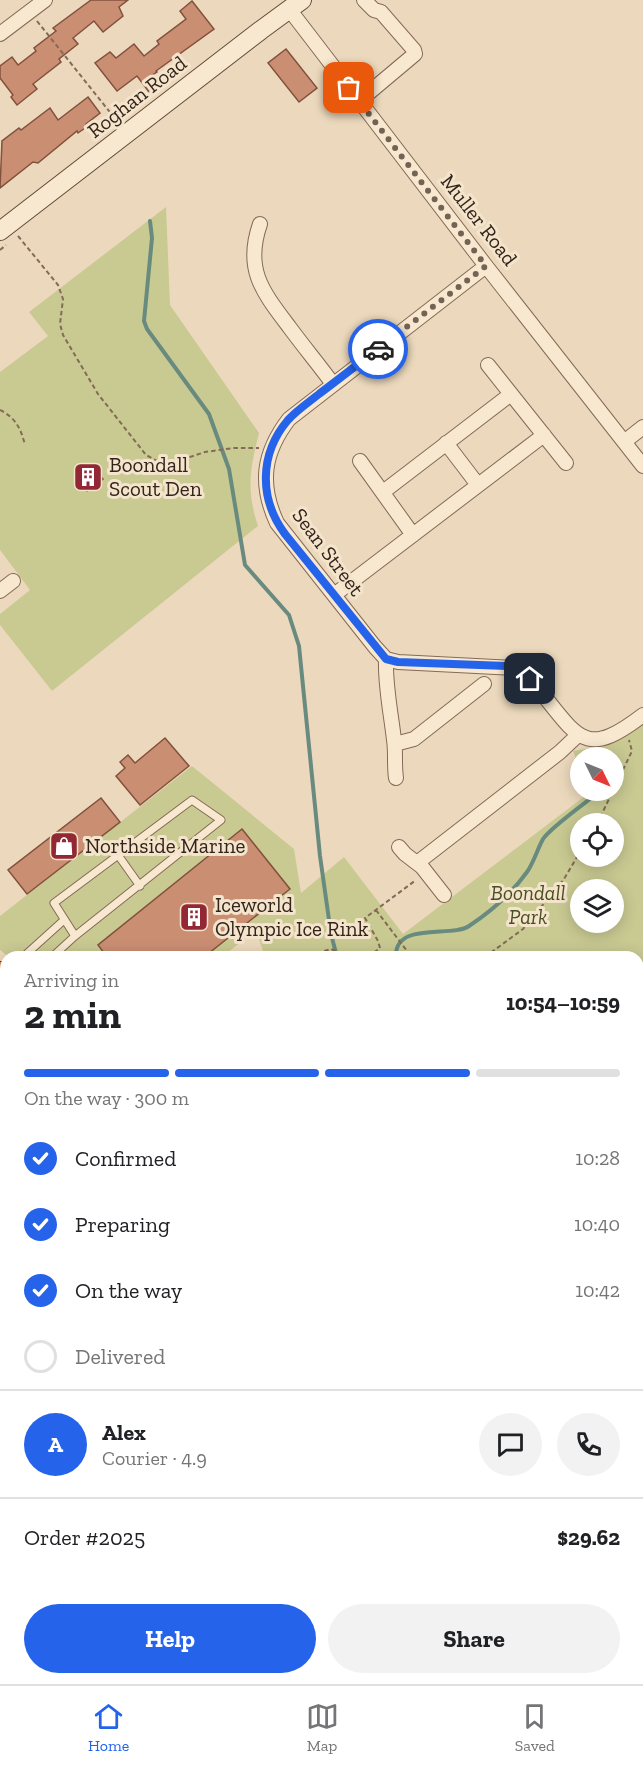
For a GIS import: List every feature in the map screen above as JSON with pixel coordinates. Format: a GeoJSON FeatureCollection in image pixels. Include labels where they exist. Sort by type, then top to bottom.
{"type":"FeatureCollection","features":[{"type":"Feature","properties":{"kind":"main road","name":"Roghan Road"},"geometry":{"type":"LineString","coordinates":[[4,237],[291,3]]}},
{"type":"Feature","properties":{"kind":"street"},"geometry":{"type":"LineString","coordinates":[[0,34],[45,0]]}},
{"type":"Feature","properties":{"kind":"street"},"geometry":{"type":"LineString","coordinates":[[359,101],[415,54],[381,12],[374,10],[364,0]]}},
{"type":"Feature","properties":{"kind":"street","name":"Muller Road"},"geometry":{"type":"LineString","coordinates":[[291,3],[359,101],[643,466]]}},
{"type":"Feature","properties":{"kind":"street"},"geometry":{"type":"LineString","coordinates":[[260,224],[253,256],[259,284],[333,384]]}},
{"type":"Feature","properties":{"kind":"street","name":"Sean Street"},"geometry":{"type":"LineString","coordinates":[[386,659],[277,523],[268,502],[265,481],[271,448],[289,419],[486,266]]}},
{"type":"Feature","properties":{"kind":"street"},"geometry":{"type":"LineString","coordinates":[[488,366],[566,463]]}},
{"type":"Feature","properties":{"kind":"street"},"geometry":{"type":"LineString","coordinates":[[383,492],[511,394]]}},
{"type":"Feature","properties":{"kind":"street"},"geometry":{"type":"LineString","coordinates":[[624,442],[643,427]]}},
{"type":"Feature","properties":{"kind":"street"},"geometry":{"type":"LineString","coordinates":[[334,596],[544,435]]}},
{"type":"Feature","properties":{"kind":"street"},"geometry":{"type":"LineString","coordinates":[[446,443],[478,485]]}},
{"type":"Feature","properties":{"kind":"street"},"geometry":{"type":"LineString","coordinates":[[360,461],[413,535]]}},
{"type":"Feature","properties":{"kind":"street"},"geometry":{"type":"LineString","coordinates":[[0,591],[13,581]]}},
{"type":"Feature","properties":{"kind":"street"},"geometry":{"type":"LineString","coordinates":[[396,778],[393,757],[395,744],[385,678],[386,659],[398,662],[514,668],[525,674],[578,735],[589,740],[596,740],[623,729],[643,715]]}},
{"type":"Feature","properties":{"kind":"street"},"geometry":{"type":"LineString","coordinates":[[395,744],[414,739],[484,684]]}},
{"type":"Feature","properties":{"kind":"street"},"geometry":{"type":"LineString","coordinates":[[422,867],[578,735]]}},
{"type":"Feature","properties":{"kind":"street"},"geometry":{"type":"LineString","coordinates":[[399,847],[422,867],[444,895]]}},
{"type":"Feature","properties":{"kind":"lane"},"geometry":{"type":"LineString","coordinates":[[59,951],[221,820],[192,800],[54,903],[75,936]]}},
{"type":"Feature","properties":{"kind":"lane"},"geometry":{"type":"LineString","coordinates":[[117,855],[140,886]]}},
{"type":"Feature","properties":{"kind":"lane"},"geometry":{"type":"LineString","coordinates":[[30,951],[64,920]]}},
{"type":"Feature","properties":{"kind":"path"},"geometry":{"type":"LineString","coordinates":[[30,12],[117,121]]}},
{"type":"Feature","properties":{"kind":"path"},"geometry":{"type":"LineString","coordinates":[[18,236],[58,285],[63,299],[60,324],[63,335],[98,394],[146,455],[169,464],[205,452],[234,448],[271,448]]}},
{"type":"Feature","properties":{"kind":"path"},"geometry":{"type":"LineString","coordinates":[[0,250],[4,237]]}},
{"type":"Feature","properties":{"kind":"path"},"geometry":{"type":"LineString","coordinates":[[0,410],[17,423],[25,445]]}},
{"type":"Feature","properties":{"kind":"path"},"geometry":{"type":"LineString","coordinates":[[602,813],[632,751],[623,729]]}},
{"type":"Feature","properties":{"kind":"path"},"geometry":{"type":"LineString","coordinates":[[376,951],[380,948],[378,941],[365,918],[422,867]]}},
{"type":"Feature","properties":{"kind":"path"},"geometry":{"type":"LineString","coordinates":[[493,951],[523,928],[564,879],[571,867]]}},
{"type":"Feature","properties":{"kind":"path"},"geometry":{"type":"LineString","coordinates":[[376,910],[407,951]]}},
{"type":"Feature","properties":{"kind":"green space"},"geometry":{"type":"Polygon","coordinates":[[[166,207],[170,305],[259,433],[251,480],[252,501],[258,526],[52,691],[0,625],[0,614],[30,590],[0,550],[0,372],[48,336],[29,312],[166,207]]]}},
{"type":"Feature","properties":{"kind":"green space","name":"Boondall Park"},"geometry":{"type":"Polygon","coordinates":[[[643,724],[643,951],[263,951],[256,930],[230,951],[0,950],[0,916],[192,766],[294,849],[301,893],[344,857],[403,934],[578,801],[624,801],[624,747],[594,747],[626,736],[643,724]]]}},
{"type":"Feature","properties":{"kind":"building"},"geometry":{"type":"Polygon","coordinates":[[[91,0],[128,0],[119,7],[123,16],[103,32],[94,21],[73,38],[78,44],[59,59],[61,62],[33,84],[37,89],[17,105],[11,97],[13,95],[0,78],[0,66],[12,57],[18,65],[36,51],[34,48],[56,31],[53,28],[91,0]]]}},
{"type":"Feature","properties":{"kind":"building"},"geometry":{"type":"Polygon","coordinates":[[[192,1],[214,29],[156,71],[151,76],[158,85],[149,92],[137,76],[117,91],[95,63],[110,52],[116,58],[134,44],[144,56],[159,44],[157,41],[186,19],[180,11],[192,1]]]}},
{"type":"Feature","properties":{"kind":"building"},"geometry":{"type":"Polygon","coordinates":[[[286,49],[317,88],[299,102],[268,63],[286,49]]]}},
{"type":"Feature","properties":{"kind":"building"},"geometry":{"type":"Polygon","coordinates":[[[88,97],[100,113],[86,124],[88,126],[78,133],[77,131],[38,163],[33,162],[0,188],[2,141],[50,108],[58,120],[88,97]]]}},
{"type":"Feature","properties":{"kind":"building","name":"Boondall Scout Den"},"geometry":{"type":"Polygon","coordinates":[[[92,465],[103,479],[87,491],[76,477],[92,465]]]}},
{"type":"Feature","properties":{"kind":"building","name":"Northside Marine"},"geometry":{"type":"Polygon","coordinates":[[[165,738],[189,766],[140,805],[116,776],[125,768],[120,762],[128,755],[135,763],[165,738]]]}},
{"type":"Feature","properties":{"kind":"building","name":"Northside Marine"},"geometry":{"type":"Polygon","coordinates":[[[101,798],[120,822],[27,894],[8,870],[101,798]]]}},
{"type":"Feature","properties":{"kind":"building","name":"Iceworld Olympic Ice Rink"},"geometry":{"type":"Polygon","coordinates":[[[242,829],[290,889],[212,951],[102,951],[98,945],[242,829]]]}},
{"type":"Feature","properties":{"kind":"waterway"},"geometry":{"type":"LineString","coordinates":[[150,221],[152,238],[144,321],[147,329],[209,414],[229,469],[245,565],[289,615],[299,646],[320,856],[335,951]]}},
{"type":"Feature","properties":{"kind":"waterway"},"geometry":{"type":"LineString","coordinates":[[397,951],[404,939],[425,932],[461,929],[469,926],[493,908],[508,895],[527,872],[547,834],[587,801]]}},
{"type":"Feature","properties":{"kind":"way so far"},"geometry":{"type":"LineString","coordinates":[[349,88],[486,266],[378,349]]}},
{"type":"Feature","properties":{"kind":"place","name":"Boondall Scout Den"},"geometry":{"type":"Point","coordinates":[88,477]}},
{"type":"Feature","properties":{"kind":"place","name":"Northside Marine"},"geometry":{"type":"Point","coordinates":[64,846]}},
{"type":"Feature","properties":{"kind":"place","name":"Iceworld Olympic Ice Rink"},"geometry":{"type":"Point","coordinates":[194,917]}},
{"type":"Feature","properties":{"kind":"route"},"geometry":{"type":"LineString","coordinates":[[378,349],[299,410],[282,428],[271,448],[265,474],[265,487],[272,513],[285,534],[386,659],[398,662],[507,666],[520,670],[530,679]]}}]}
